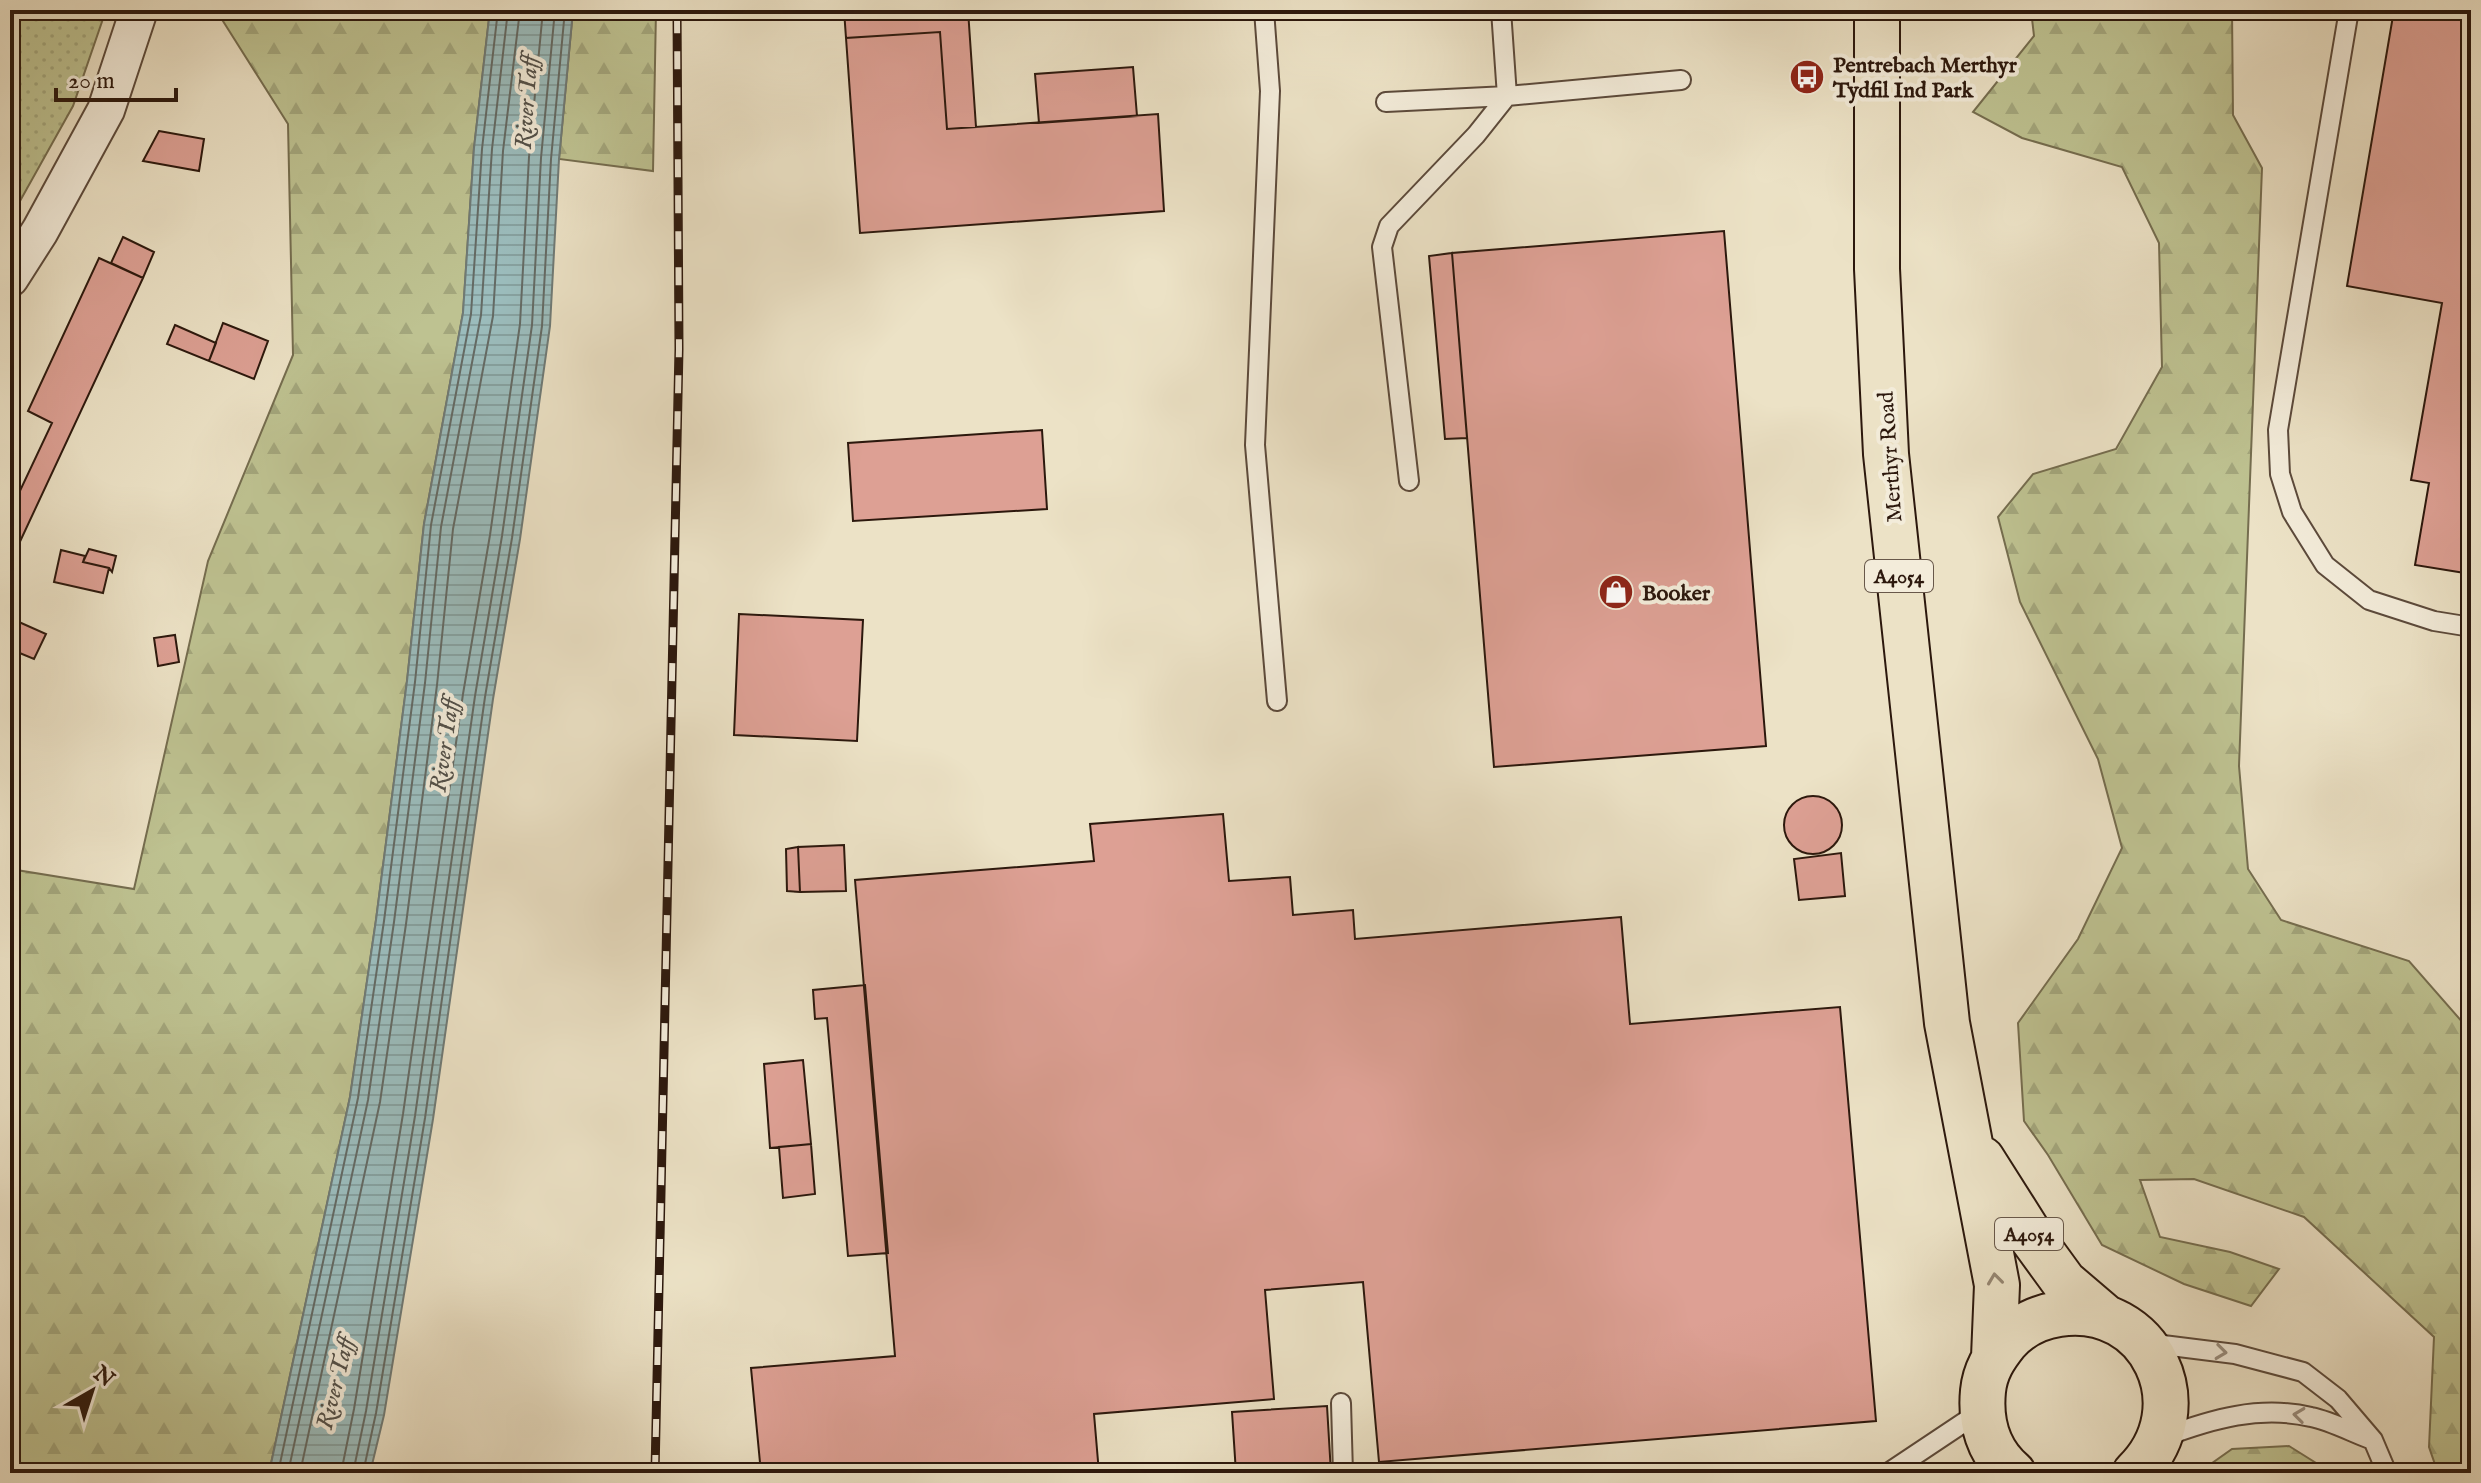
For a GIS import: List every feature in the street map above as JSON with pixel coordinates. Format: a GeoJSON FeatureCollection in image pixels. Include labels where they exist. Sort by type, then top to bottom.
{"type":"FeatureCollection","features":[{"type":"Feature","properties":{"kind":"main road","name":"Merthyr Road"},"geometry":{"type":"LineString","coordinates":[[1877,10],[1877,269],[1886,454],[1947,1023],[1997,1285],[1994,1357]]}},
{"type":"Feature","properties":{"kind":"main road","name":"Merthyr Road"},"geometry":{"type":"LineString","coordinates":[[1969,1139],[2064,1282],[2105,1317],[2144,1343]]}},
{"type":"Feature","properties":{"kind":"main road"},"geometry":{"type":"LineString","coordinates":[[2013,1473],[2003,1465],[1987,1437],[1981,1411],[1985,1379],[1994,1357],[2015,1332],[2042,1317],[2077,1311],[2105,1317]]}},
{"type":"Feature","properties":{"kind":"main road"},"geometry":{"type":"LineString","coordinates":[[2143,1463],[2167,1407],[2161,1371],[2144,1343]]}},
{"type":"Feature","properties":{"kind":"street"},"geometry":{"type":"LineString","coordinates":[[10,278],[40,231],[106,110],[139,10]]}},
{"type":"Feature","properties":{"kind":"lane"},"geometry":{"type":"LineString","coordinates":[[1264,10],[1270,91],[1255,445],[1277,701]]}},
{"type":"Feature","properties":{"kind":"lane"},"geometry":{"type":"LineString","coordinates":[[1409,481],[1382,247],[1389,226],[1476,135],[1507,96],[1501,10]]}},
{"type":"Feature","properties":{"kind":"lane"},"geometry":{"type":"LineString","coordinates":[[2349,10],[2278,430],[2280,474],[2292,512],[2325,565],[2369,600],[2434,621],[2471,627]]}},
{"type":"Feature","properties":{"kind":"lane"},"geometry":{"type":"LineString","coordinates":[[1386,102],[1507,96],[1681,80]]}},
{"type":"Feature","properties":{"kind":"lane"},"geometry":{"type":"LineString","coordinates":[[2144,1343],[2235,1354],[2303,1372],[2338,1399],[2373,1440],[2387,1473]]}},
{"type":"Feature","properties":{"kind":"lane"},"geometry":{"type":"LineString","coordinates":[[1341,1403],[1343,1473]]}},
{"type":"Feature","properties":{"kind":"lane"},"geometry":{"type":"LineString","coordinates":[[1888,1473],[1981,1411]]}},
{"type":"Feature","properties":{"kind":"lane"},"geometry":{"type":"LineString","coordinates":[[2143,1463],[2206,1421],[2264,1411],[2313,1417],[2373,1440]]}},
{"type":"Feature","properties":{"kind":"green space"},"geometry":{"type":"Polygon","coordinates":[[[10,10],[106,10],[73,106],[10,219],[10,10]]]}},
{"type":"Feature","properties":{"kind":"green space"},"geometry":{"type":"Polygon","coordinates":[[[216,10],[490,10],[474,148],[463,313],[424,524],[407,681],[350,1097],[269,1473],[10,1473],[10,869],[134,889],[208,561],[293,355],[288,124],[216,10]]]}},
{"type":"Feature","properties":{"kind":"green space"},"geometry":{"type":"Polygon","coordinates":[[[573,10],[656,10],[653,171],[559,159],[573,10]]]}},
{"type":"Feature","properties":{"kind":"green space"},"geometry":{"type":"Polygon","coordinates":[[[2031,10],[2232,10],[2233,115],[2262,168],[2239,766],[2248,869],[2281,920],[2409,961],[2471,1032],[2471,1473],[2438,1473],[2429,1447],[2434,1337],[2304,1217],[2194,1179],[2140,1180],[2160,1237],[2230,1252],[2279,1269],[2251,1306],[2184,1284],[2102,1245],[2024,1121],[2018,1023],[2078,939],[2122,848],[2098,759],[2020,602],[1998,517],[2033,474],[2116,449],[2162,367],[2159,243],[2122,167],[2022,138],[1973,112],[2034,36],[2031,10]]]}},
{"type":"Feature","properties":{"kind":"green space"},"geometry":{"type":"Polygon","coordinates":[[[2289,1446],[2332,1473],[2198,1473],[2232,1449],[2289,1446]]]}},
{"type":"Feature","properties":{"kind":"water","name":"River Taff"},"geometry":{"type":"Polygon","coordinates":[[[490,10],[573,10],[559,159],[550,326],[433,1119],[384,1415],[370,1473],[269,1473],[350,1097],[407,681],[424,524],[463,313],[474,148],[490,10]]]}},
{"type":"Feature","properties":{"kind":"building"},"geometry":{"type":"Polygon","coordinates":[[[844,10],[968,10],[976,127],[947,129],[940,32],[846,38],[844,10]]]}},
{"type":"Feature","properties":{"kind":"building"},"geometry":{"type":"Polygon","coordinates":[[[2394,10],[2471,10],[2471,574],[2415,565],[2429,483],[2411,480],[2442,303],[2347,286],[2394,10]]]}},
{"type":"Feature","properties":{"kind":"building"},"geometry":{"type":"Polygon","coordinates":[[[940,32],[947,129],[1158,114],[1164,211],[860,233],[846,38],[940,32]]]}},
{"type":"Feature","properties":{"kind":"building"},"geometry":{"type":"Polygon","coordinates":[[[1133,67],[1137,116],[1039,123],[1035,74],[1133,67]]]}},
{"type":"Feature","properties":{"kind":"building"},"geometry":{"type":"Polygon","coordinates":[[[159,131],[204,139],[199,171],[143,161],[159,131]]]}},
{"type":"Feature","properties":{"kind":"building","name":"Booker"},"geometry":{"type":"Polygon","coordinates":[[[1724,231],[1766,746],[1494,767],[1452,253],[1724,231]]]}},
{"type":"Feature","properties":{"kind":"building"},"geometry":{"type":"Polygon","coordinates":[[[123,237],[154,252],[143,278],[111,263],[123,237]]]}},
{"type":"Feature","properties":{"kind":"building"},"geometry":{"type":"Polygon","coordinates":[[[1452,253],[1467,438],[1445,439],[1429,256],[1452,253]]]}},
{"type":"Feature","properties":{"kind":"building"},"geometry":{"type":"Polygon","coordinates":[[[99,258],[143,278],[10,563],[10,512],[52,423],[28,411],[99,258]]]}},
{"type":"Feature","properties":{"kind":"building"},"geometry":{"type":"Polygon","coordinates":[[[223,323],[268,341],[254,379],[209,361],[223,323]]]}},
{"type":"Feature","properties":{"kind":"building"},"geometry":{"type":"Polygon","coordinates":[[[175,325],[216,343],[209,361],[167,344],[175,325]]]}},
{"type":"Feature","properties":{"kind":"building"},"geometry":{"type":"Polygon","coordinates":[[[1042,430],[1047,509],[853,521],[848,443],[1042,430]]]}},
{"type":"Feature","properties":{"kind":"building"},"geometry":{"type":"Polygon","coordinates":[[[89,549],[116,556],[112,572],[109,568],[83,562],[89,549]]]}},
{"type":"Feature","properties":{"kind":"building"},"geometry":{"type":"Polygon","coordinates":[[[61,550],[85,556],[83,562],[109,568],[103,593],[54,582],[61,550]]]}},
{"type":"Feature","properties":{"kind":"building"},"geometry":{"type":"Polygon","coordinates":[[[739,614],[863,620],[857,741],[734,735],[739,614]]]}},
{"type":"Feature","properties":{"kind":"building"},"geometry":{"type":"Polygon","coordinates":[[[10,618],[46,634],[34,659],[10,649],[10,618]]]}},
{"type":"Feature","properties":{"kind":"building"},"geometry":{"type":"Polygon","coordinates":[[[175,635],[179,662],[158,666],[154,638],[175,635]]]}},
{"type":"Feature","properties":{"kind":"building"},"geometry":{"type":"Polygon","coordinates":[[[1813,796],[1824,798],[1833,805],[1840,814],[1840,836],[1833,845],[1824,852],[1813,854],[1802,852],[1793,845],[1786,836],[1784,825],[1786,814],[1793,805],[1802,798],[1813,796]]]}},
{"type":"Feature","properties":{"kind":"building"},"geometry":{"type":"Polygon","coordinates":[[[1223,814],[1229,881],[1290,877],[1293,915],[1353,910],[1355,939],[1621,917],[1630,1024],[1840,1007],[1876,1421],[1379,1462],[1363,1282],[1265,1290],[1274,1399],[1094,1414],[1099,1473],[761,1473],[751,1368],[895,1356],[855,880],[1094,861],[1090,824],[1223,814]]]}},
{"type":"Feature","properties":{"kind":"building"},"geometry":{"type":"Polygon","coordinates":[[[844,845],[846,891],[800,892],[798,847],[844,845]]]}},
{"type":"Feature","properties":{"kind":"building"},"geometry":{"type":"Polygon","coordinates":[[[798,847],[800,892],[787,891],[786,849],[798,847]]]}},
{"type":"Feature","properties":{"kind":"building"},"geometry":{"type":"Polygon","coordinates":[[[1841,853],[1845,896],[1799,900],[1794,859],[1841,853]]]}},
{"type":"Feature","properties":{"kind":"building"},"geometry":{"type":"Polygon","coordinates":[[[865,985],[888,1253],[848,1256],[827,1018],[815,1019],[813,990],[865,985]]]}},
{"type":"Feature","properties":{"kind":"building"},"geometry":{"type":"Polygon","coordinates":[[[803,1060],[811,1144],[770,1148],[764,1064],[803,1060]]]}},
{"type":"Feature","properties":{"kind":"building"},"geometry":{"type":"Polygon","coordinates":[[[811,1144],[815,1194],[783,1198],[779,1147],[811,1144]]]}},
{"type":"Feature","properties":{"kind":"building"},"geometry":{"type":"Polygon","coordinates":[[[1327,1406],[1331,1473],[1236,1473],[1232,1412],[1327,1406]]]}},
{"type":"Feature","properties":{"kind":"railway"},"geometry":{"type":"LineString","coordinates":[[655,1473],[679,349],[677,10]]}},
{"type":"Feature","properties":{"kind":"place","name":"Pentrebach Merthyr Tydfil Ind Park"},"geometry":{"type":"Point","coordinates":[1807,77]}},
{"type":"Feature","properties":{"kind":"place","name":"Booker"},"geometry":{"type":"Point","coordinates":[1616,592]}}]}
